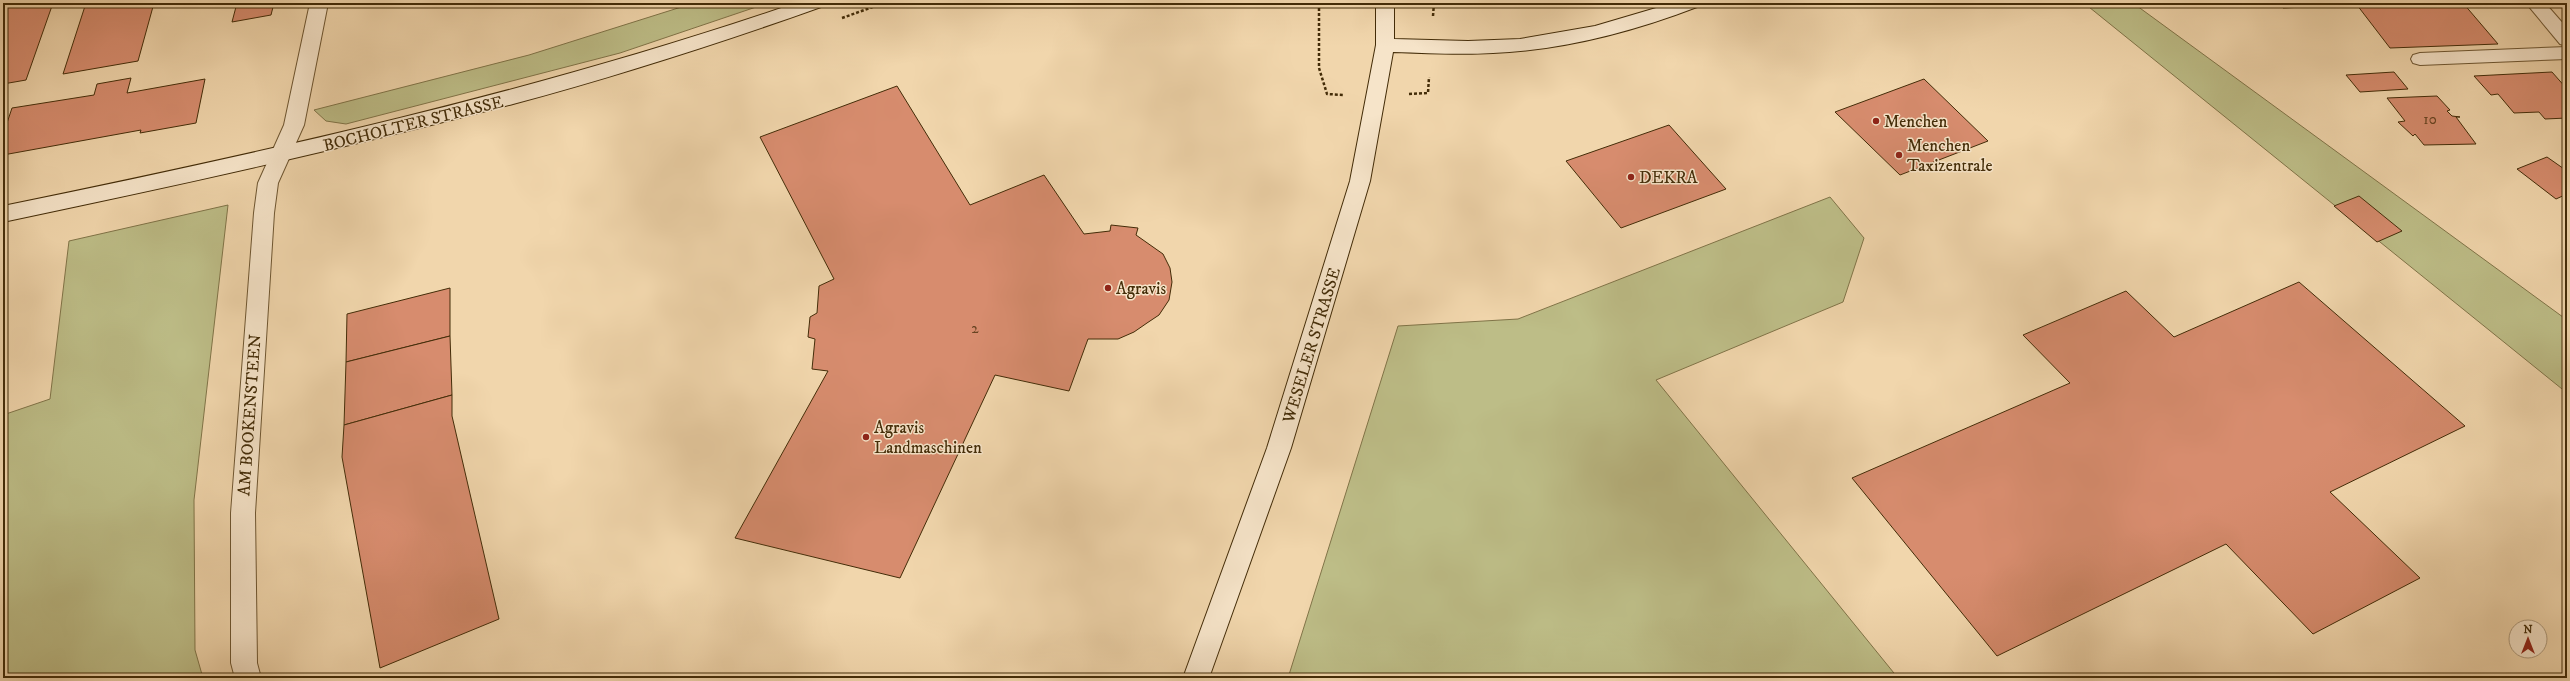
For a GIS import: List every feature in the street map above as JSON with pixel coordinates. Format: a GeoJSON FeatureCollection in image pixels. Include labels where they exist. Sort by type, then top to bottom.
{"type":"FeatureCollection","features":[{"type":"Feature","properties":{"kind":"street","name":"AM BOOKENSTEEN"},"geometry":{"type":"LineString","coordinates":[[248,678],[244,662],[243,513],[264,213],[268,183],[279,155],[294,125],[318,3]]}},
{"type":"Feature","properties":{"kind":"street","name":"BOCHOLTER STRASSE"},"geometry":{"type":"LineString","coordinates":[[3,214],[279,155],[452,115],[544,90],[693,44],[815,3]]}},
{"type":"Feature","properties":{"kind":"street","name":"WESELER STRASSE"},"geometry":{"type":"LineString","coordinates":[[1196,678],[1279,448],[1334,271],[1360,181],[1385,45],[1384,3]]}},
{"type":"Feature","properties":{"kind":"street"},"geometry":{"type":"LineString","coordinates":[[1385,45],[1495,47],[1579,36],[1660,15],[1691,3]]}},
{"type":"Feature","properties":{"kind":"street"},"geometry":{"type":"LineString","coordinates":[[2535,3],[2567,40]]}},
{"type":"Feature","properties":{"kind":"street"},"geometry":{"type":"LineString","coordinates":[[2420,59],[2567,52]]}},
{"type":"Feature","properties":{"kind":"green space"},"geometry":{"type":"Polygon","coordinates":[[[694,3],[768,3],[620,53],[346,124],[326,121],[314,110],[529,55],[694,3]]]}},
{"type":"Feature","properties":{"kind":"green space"},"geometry":{"type":"Polygon","coordinates":[[[2084,3],[2133,3],[2567,320],[2567,393],[2084,3]]]}},
{"type":"Feature","properties":{"kind":"green space"},"geometry":{"type":"Polygon","coordinates":[[[1830,197],[1864,238],[1843,302],[1656,380],[1898,678],[1288,678],[1398,326],[1518,319],[1830,197]]]}},
{"type":"Feature","properties":{"kind":"green space"},"geometry":{"type":"Polygon","coordinates":[[[228,205],[194,500],[195,650],[203,678],[3,678],[3,415],[50,399],[69,241],[228,205]]]}},
{"type":"Feature","properties":{"kind":"building"},"geometry":{"type":"Polygon","coordinates":[[[15,3],[53,3],[26,80],[3,84],[3,10],[5,5],[15,3]]]}},
{"type":"Feature","properties":{"kind":"building"},"geometry":{"type":"Polygon","coordinates":[[[86,3],[154,3],[138,61],[63,74],[86,3]]]}},
{"type":"Feature","properties":{"kind":"building"},"geometry":{"type":"Polygon","coordinates":[[[237,3],[274,3],[271,15],[232,22],[237,3]]]}},
{"type":"Feature","properties":{"kind":"building"},"geometry":{"type":"Polygon","coordinates":[[[2279,3],[2371,3],[2371,4],[2283,8],[2279,3]]]}},
{"type":"Feature","properties":{"kind":"building"},"geometry":{"type":"Polygon","coordinates":[[[2371,3],[2463,3],[2498,44],[2390,48],[2357,5],[2371,3]]]}},
{"type":"Feature","properties":{"kind":"building"},"geometry":{"type":"Polygon","coordinates":[[[2394,72],[2408,89],[2360,92],[2346,75],[2394,72]]]}},
{"type":"Feature","properties":{"kind":"building"},"geometry":{"type":"Polygon","coordinates":[[[2552,72],[2567,89],[2567,118],[2545,119],[2539,112],[2514,113],[2498,94],[2491,95],[2474,76],[2552,72]]]}},
{"type":"Feature","properties":{"kind":"building"},"geometry":{"type":"Polygon","coordinates":[[[131,78],[127,93],[205,79],[196,123],[140,133],[141,130],[3,155],[3,135],[12,108],[94,95],[97,84],[131,78]]]}},
{"type":"Feature","properties":{"kind":"building"},"geometry":{"type":"Polygon","coordinates":[[[1924,79],[1988,141],[1900,175],[1835,112],[1924,79]]]}},
{"type":"Feature","properties":{"kind":"building"},"geometry":{"type":"Polygon","coordinates":[[[897,86],[970,205],[1044,175],[1084,234],[1110,231],[1111,225],[1138,228],[1136,235],[1163,254],[1170,268],[1172,282],[1169,300],[1159,315],[1134,332],[1118,339],[1088,339],[1069,391],[995,375],[900,578],[735,538],[828,371],[812,369],[815,339],[808,337],[810,317],[817,313],[819,286],[834,279],[760,137],[897,86]]]}},
{"type":"Feature","properties":{"kind":"building"},"geometry":{"type":"Polygon","coordinates":[[[2437,96],[2450,110],[2447,111],[2452,116],[2460,117],[2456,117],[2476,144],[2424,145],[2415,134],[2413,136],[2398,122],[2405,121],[2387,98],[2437,96]]]}},
{"type":"Feature","properties":{"kind":"building"},"geometry":{"type":"Polygon","coordinates":[[[1669,125],[1726,189],[1621,228],[1566,161],[1669,125]]]}},
{"type":"Feature","properties":{"kind":"building"},"geometry":{"type":"Polygon","coordinates":[[[2547,157],[2567,171],[2567,194],[2556,199],[2517,169],[2547,157]]]}},
{"type":"Feature","properties":{"kind":"building"},"geometry":{"type":"Polygon","coordinates":[[[2359,196],[2402,231],[2377,242],[2334,206],[2359,196]]]}},
{"type":"Feature","properties":{"kind":"building"},"geometry":{"type":"Polygon","coordinates":[[[2299,282],[2465,426],[2330,492],[2420,578],[2313,634],[2226,544],[1997,656],[1852,478],[2070,383],[2023,335],[2126,291],[2174,337],[2299,282]]]}},
{"type":"Feature","properties":{"kind":"building"},"geometry":{"type":"Polygon","coordinates":[[[450,288],[450,336],[346,362],[347,314],[450,288]]]}},
{"type":"Feature","properties":{"kind":"building"},"geometry":{"type":"Polygon","coordinates":[[[450,336],[452,395],[344,425],[346,362],[450,336]]]}},
{"type":"Feature","properties":{"kind":"building"},"geometry":{"type":"Polygon","coordinates":[[[452,395],[452,416],[499,619],[380,668],[342,457],[344,425],[452,395]]]}},
{"type":"Feature","properties":{"kind":"place","name":"Menchen"},"geometry":{"type":"Point","coordinates":[1876,121]}},
{"type":"Feature","properties":{"kind":"place","name":"Menchen Taxizentrale"},"geometry":{"type":"Point","coordinates":[1899,155]}},
{"type":"Feature","properties":{"kind":"place","name":"DEKRA"},"geometry":{"type":"Point","coordinates":[1631,177]}},
{"type":"Feature","properties":{"kind":"place","name":"Agravis"},"geometry":{"type":"Point","coordinates":[1108,288]}},
{"type":"Feature","properties":{"kind":"place","name":"Agravis Landmaschinen"},"geometry":{"type":"Point","coordinates":[866,437]}}]}
